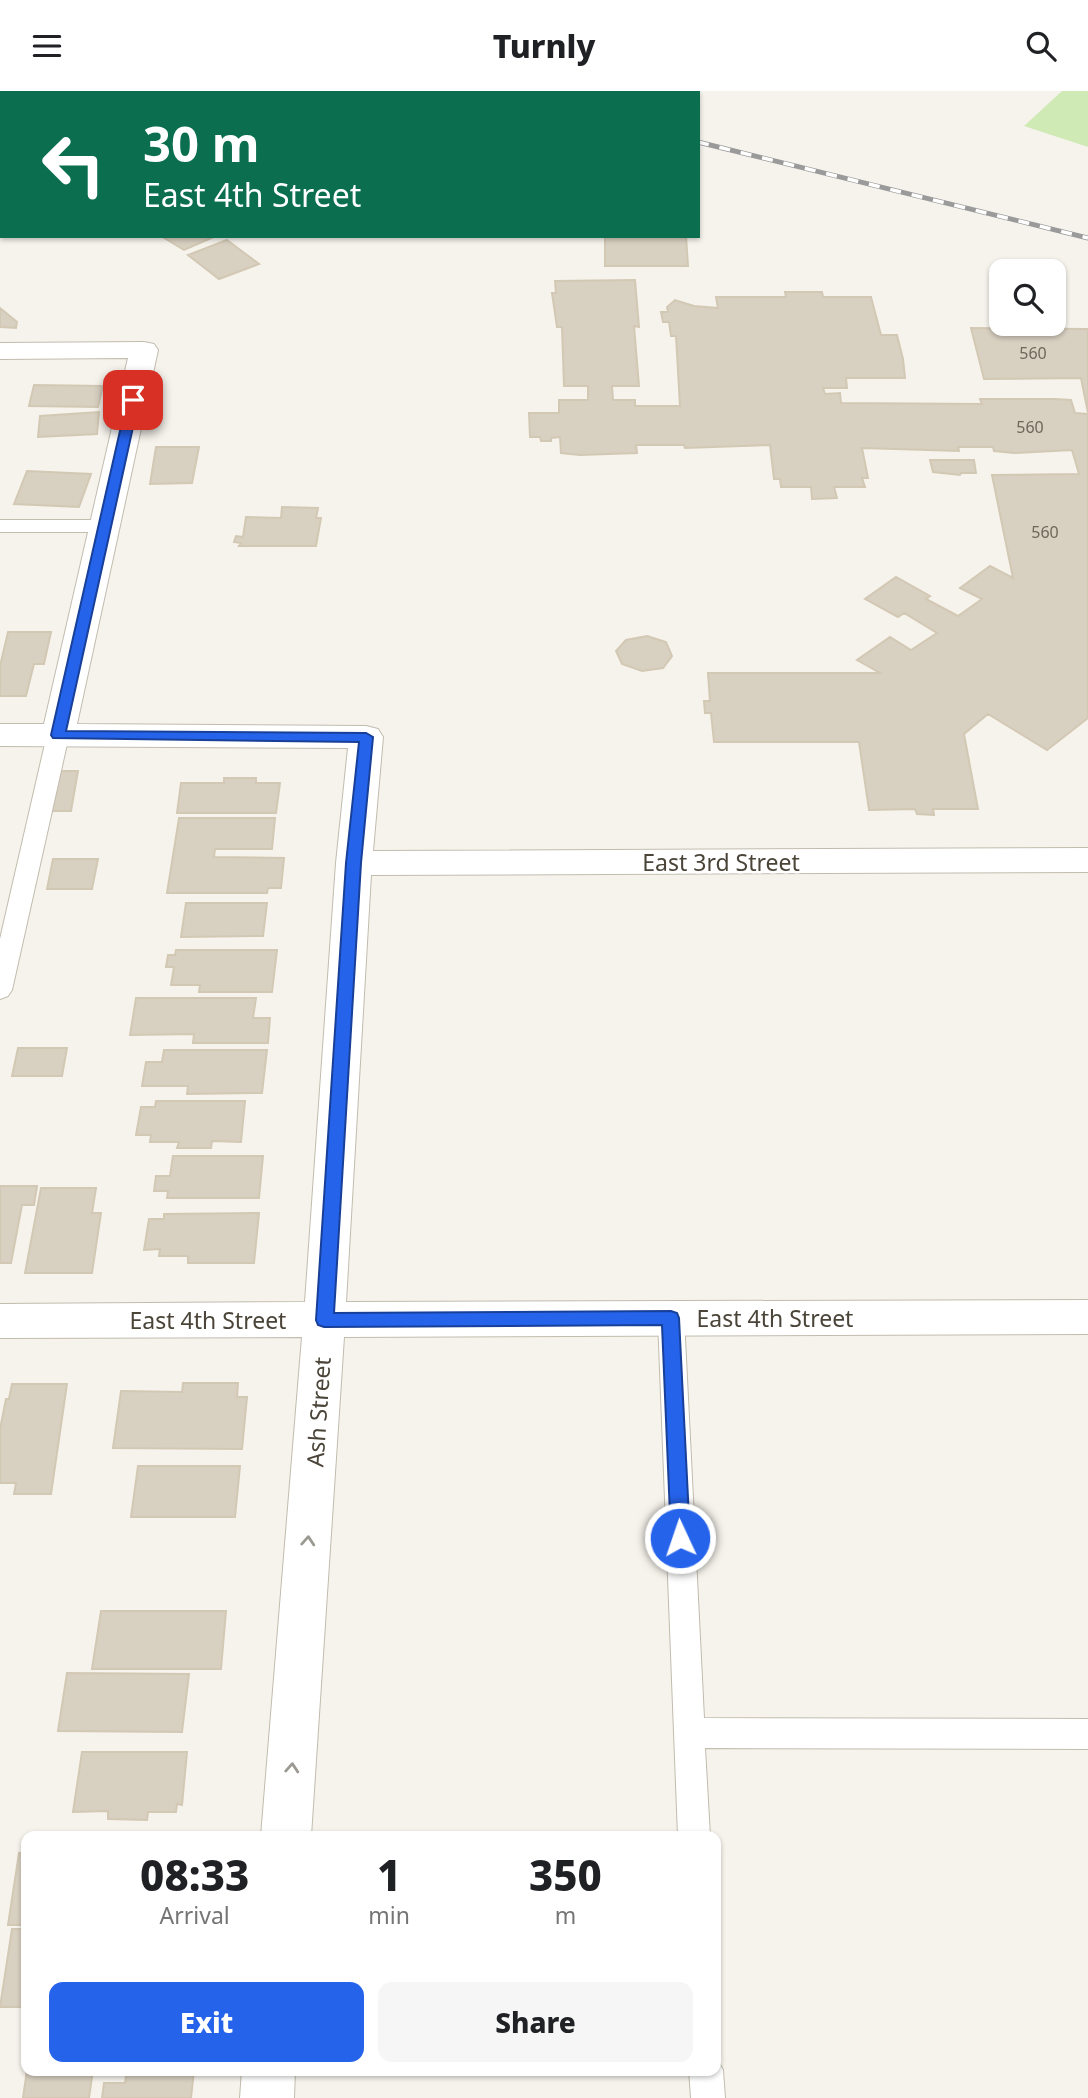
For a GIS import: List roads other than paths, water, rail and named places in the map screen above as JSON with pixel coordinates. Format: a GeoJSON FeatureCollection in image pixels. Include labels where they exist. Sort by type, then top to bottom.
{"type":"FeatureCollection","features":[{"type":"Feature","properties":{"kind":"street"},"geometry":{"type":"LineString","coordinates":[[0,351],[144,350],[58,735],[0,735]]}},
{"type":"Feature","properties":{"kind":"street","name":"Ash Street"},"geometry":{"type":"LineString","coordinates":[[58,735],[366,737],[354,863],[286,1831]]}},
{"type":"Feature","properties":{"kind":"street","name":"East 3rd Street"},"geometry":{"type":"LineString","coordinates":[[354,863],[1088,860]]}},
{"type":"Feature","properties":{"kind":"street","name":"East 4th Street"},"geometry":{"type":"LineString","coordinates":[[0,1321],[1088,1317]]}},
{"type":"Feature","properties":{"kind":"street"},"geometry":{"type":"LineString","coordinates":[[267,2098],[269,2076]]}},
{"type":"Feature","properties":{"kind":"lane"},"geometry":{"type":"LineString","coordinates":[[0,526],[105,526]]}},
{"type":"Feature","properties":{"kind":"lane"},"geometry":{"type":"LineString","coordinates":[[0,989],[58,735]]}},
{"type":"Feature","properties":{"kind":"lane"},"geometry":{"type":"LineString","coordinates":[[671,1318],[695,1831]]}},
{"type":"Feature","properties":{"kind":"lane"},"geometry":{"type":"LineString","coordinates":[[689,1733],[1088,1734]]}},
{"type":"Feature","properties":{"kind":"lane"},"geometry":{"type":"LineString","coordinates":[[706,2076],[708,2098]]}},
{"type":"Feature","properties":{"kind":"railway"},"geometry":{"type":"LineString","coordinates":[[700,142],[1088,238]]}}]}
